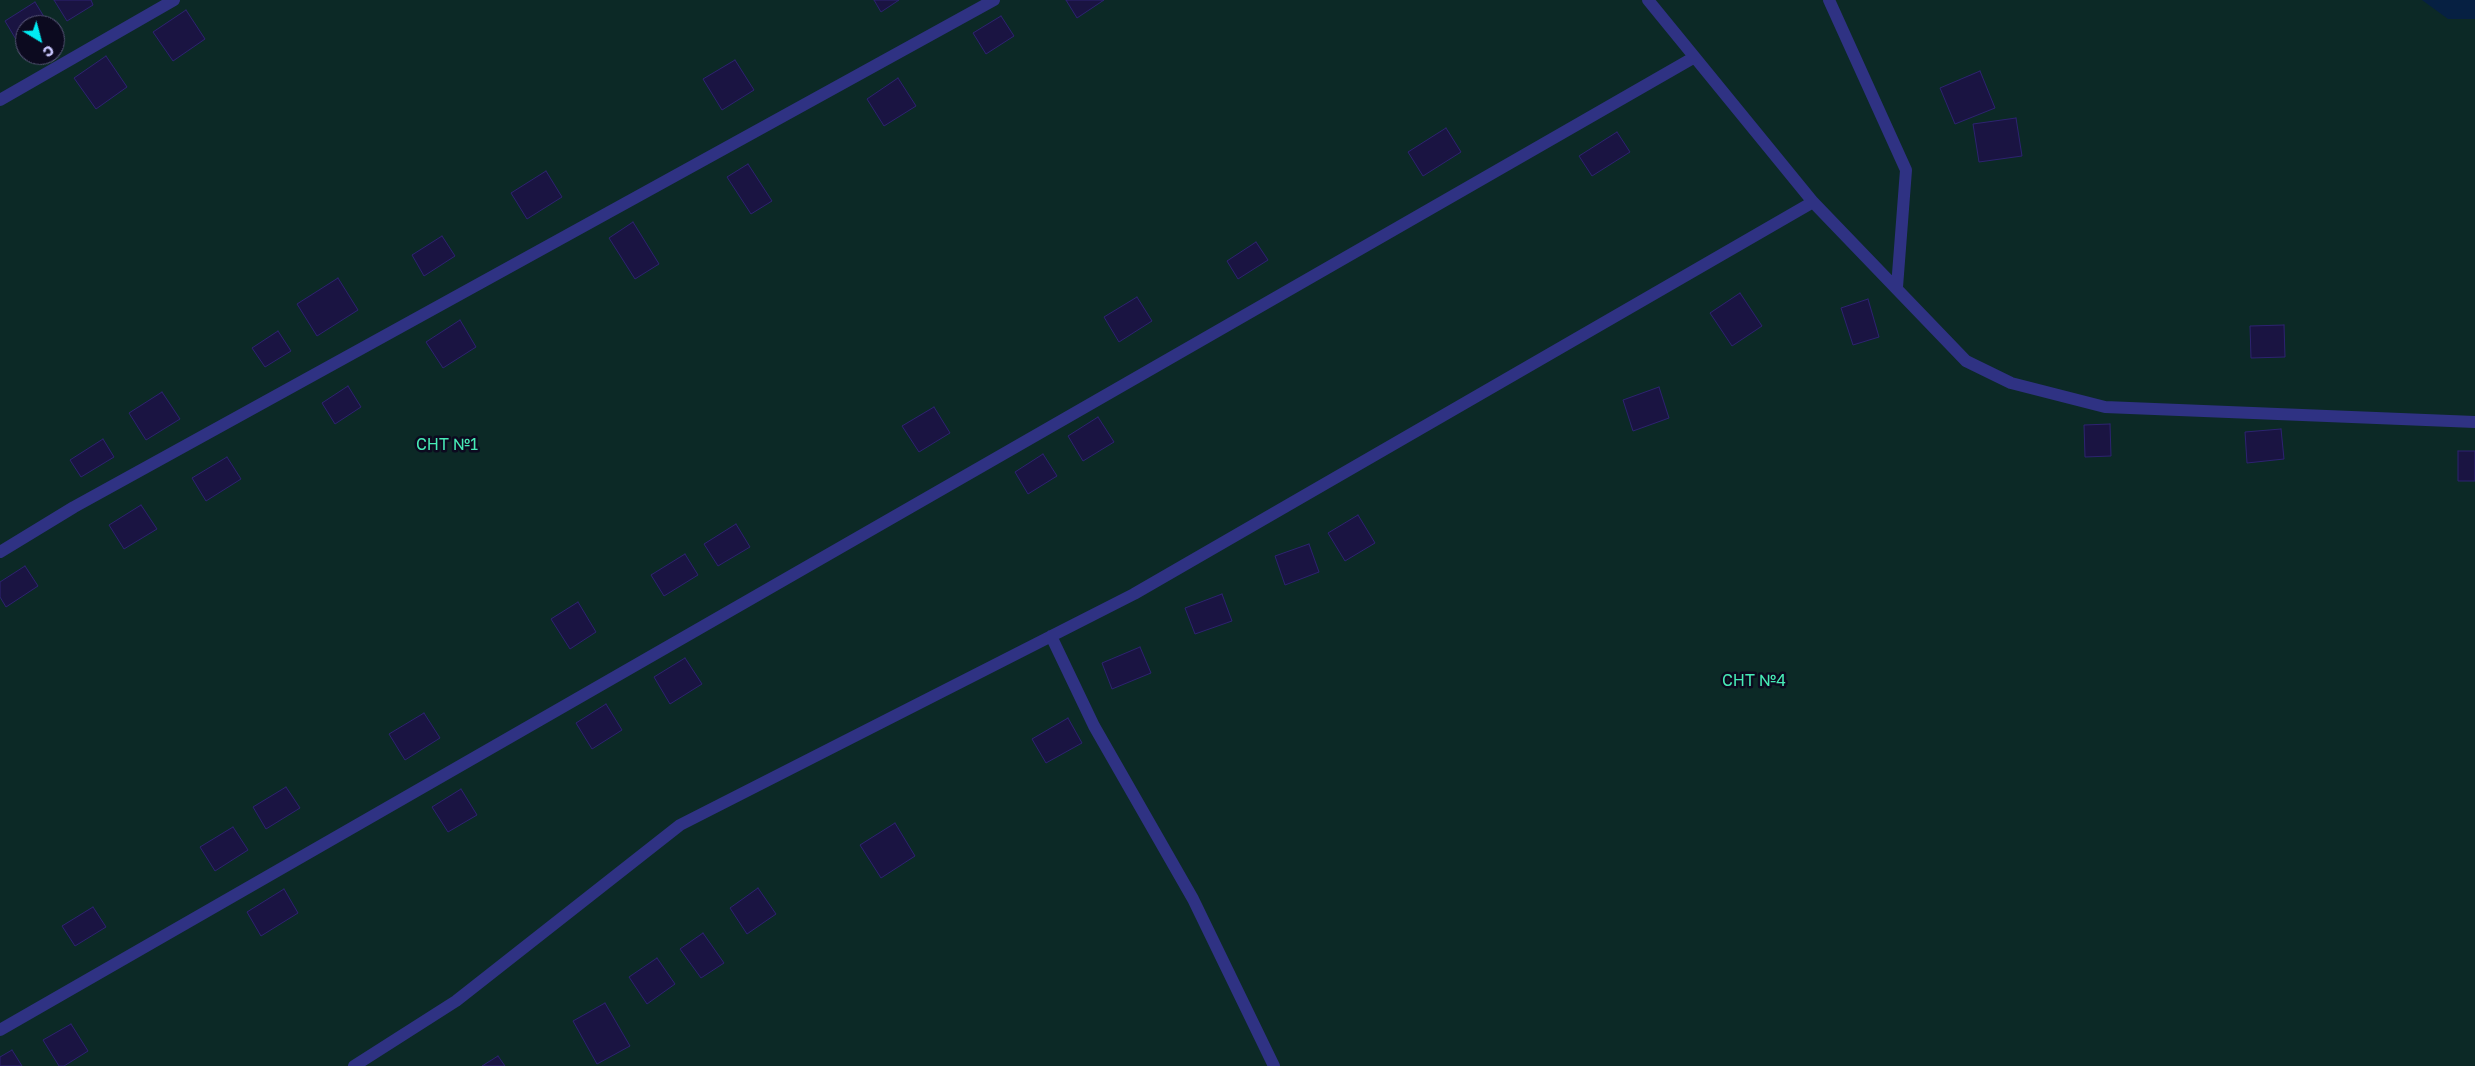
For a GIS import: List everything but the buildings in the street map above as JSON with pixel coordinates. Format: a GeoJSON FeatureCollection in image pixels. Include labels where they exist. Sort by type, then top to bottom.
{"type":"FeatureCollection","features":[{"type":"Feature","properties":{"kind":"street"},"geometry":{"type":"LineString","coordinates":[[0,100],[174,0]]}},
{"type":"Feature","properties":{"kind":"street"},"geometry":{"type":"LineString","coordinates":[[0,552],[74,507],[994,0]]}},
{"type":"Feature","properties":{"kind":"street"},"geometry":{"type":"LineString","coordinates":[[1648,0],[1693,58],[1814,202],[1966,361],[2011,383],[2105,407],[2475,422]]}},
{"type":"Feature","properties":{"kind":"street"},"geometry":{"type":"LineString","coordinates":[[1829,0],[1906,170],[1897,287]]}},
{"type":"Feature","properties":{"kind":"street"},"geometry":{"type":"LineString","coordinates":[[0,1030],[1693,58]]}},
{"type":"Feature","properties":{"kind":"street"},"geometry":{"type":"LineString","coordinates":[[354,1066],[456,1001],[680,825],[1134,594],[1814,202]]}},
{"type":"Feature","properties":{"kind":"street"},"geometry":{"type":"LineString","coordinates":[[1051,636],[1094,726],[1193,899],[1274,1066]]}},
{"type":"Feature","properties":{"kind":"green space"},"geometry":{"type":"Polygon","coordinates":[[[0,0],[2475,0],[2475,1066],[0,1066],[0,0]]]}},
{"type":"Feature","properties":{"kind":"water"},"geometry":{"type":"Polygon","coordinates":[[[2422,0],[2475,0],[2475,19],[2448,19],[2422,0]]]}},
{"type":"Feature","properties":{"kind":"park label","name":"СНТ №1"},"geometry":{"type":"Point","coordinates":[447,445]}},
{"type":"Feature","properties":{"kind":"park label","name":"СНТ №4"},"geometry":{"type":"Point","coordinates":[1754,681]}}]}
